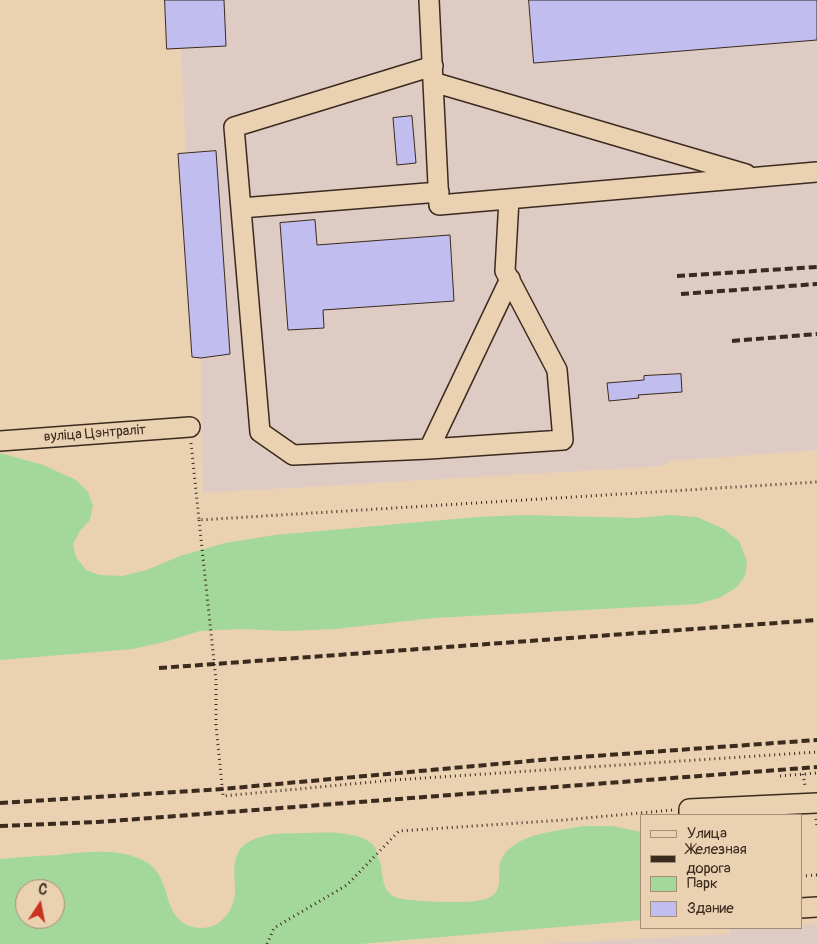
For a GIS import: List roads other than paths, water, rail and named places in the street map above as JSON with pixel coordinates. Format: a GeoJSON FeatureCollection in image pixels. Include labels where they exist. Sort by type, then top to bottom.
{"type":"FeatureCollection","features":[{"type":"Feature","properties":{"kind":"street"},"geometry":{"type":"LineString","coordinates":[[429,0],[439,205],[817,172]]}},
{"type":"Feature","properties":{"kind":"street"},"geometry":{"type":"LineString","coordinates":[[509,199],[505,271],[557,370],[563,440],[429,449],[293,455],[260,432],[234,127],[433,74],[757,177]]}},
{"type":"Feature","properties":{"kind":"street"},"geometry":{"type":"LineString","coordinates":[[241,208],[439,192]]}},
{"type":"Feature","properties":{"kind":"street"},"geometry":{"type":"LineString","coordinates":[[429,449],[510,279]]}},
{"type":"Feature","properties":{"kind":"street","name":"вуліца Цэнтраліт"},"geometry":{"type":"LineString","coordinates":[[0,441],[190,427]]}},
{"type":"Feature","properties":{"kind":"street"},"geometry":{"type":"LineString","coordinates":[[689,812],[817,803]]}},
{"type":"Feature","properties":{"kind":"street"},"geometry":{"type":"LineString","coordinates":[[802,908],[817,908]]}},
{"type":"Feature","properties":{"kind":"railway"},"geometry":{"type":"LineString","coordinates":[[677,276],[817,267]]}},
{"type":"Feature","properties":{"kind":"railway"},"geometry":{"type":"LineString","coordinates":[[681,294],[817,284]]}},
{"type":"Feature","properties":{"kind":"railway"},"geometry":{"type":"LineString","coordinates":[[732,341],[817,334]]}},
{"type":"Feature","properties":{"kind":"railway"},"geometry":{"type":"LineString","coordinates":[[159,668],[817,620]]}},
{"type":"Feature","properties":{"kind":"railway"},"geometry":{"type":"LineString","coordinates":[[0,803],[222,789],[552,759],[817,740]]}},
{"type":"Feature","properties":{"kind":"railway"},"geometry":{"type":"LineString","coordinates":[[0,826],[98,822],[817,767]]}}]}
